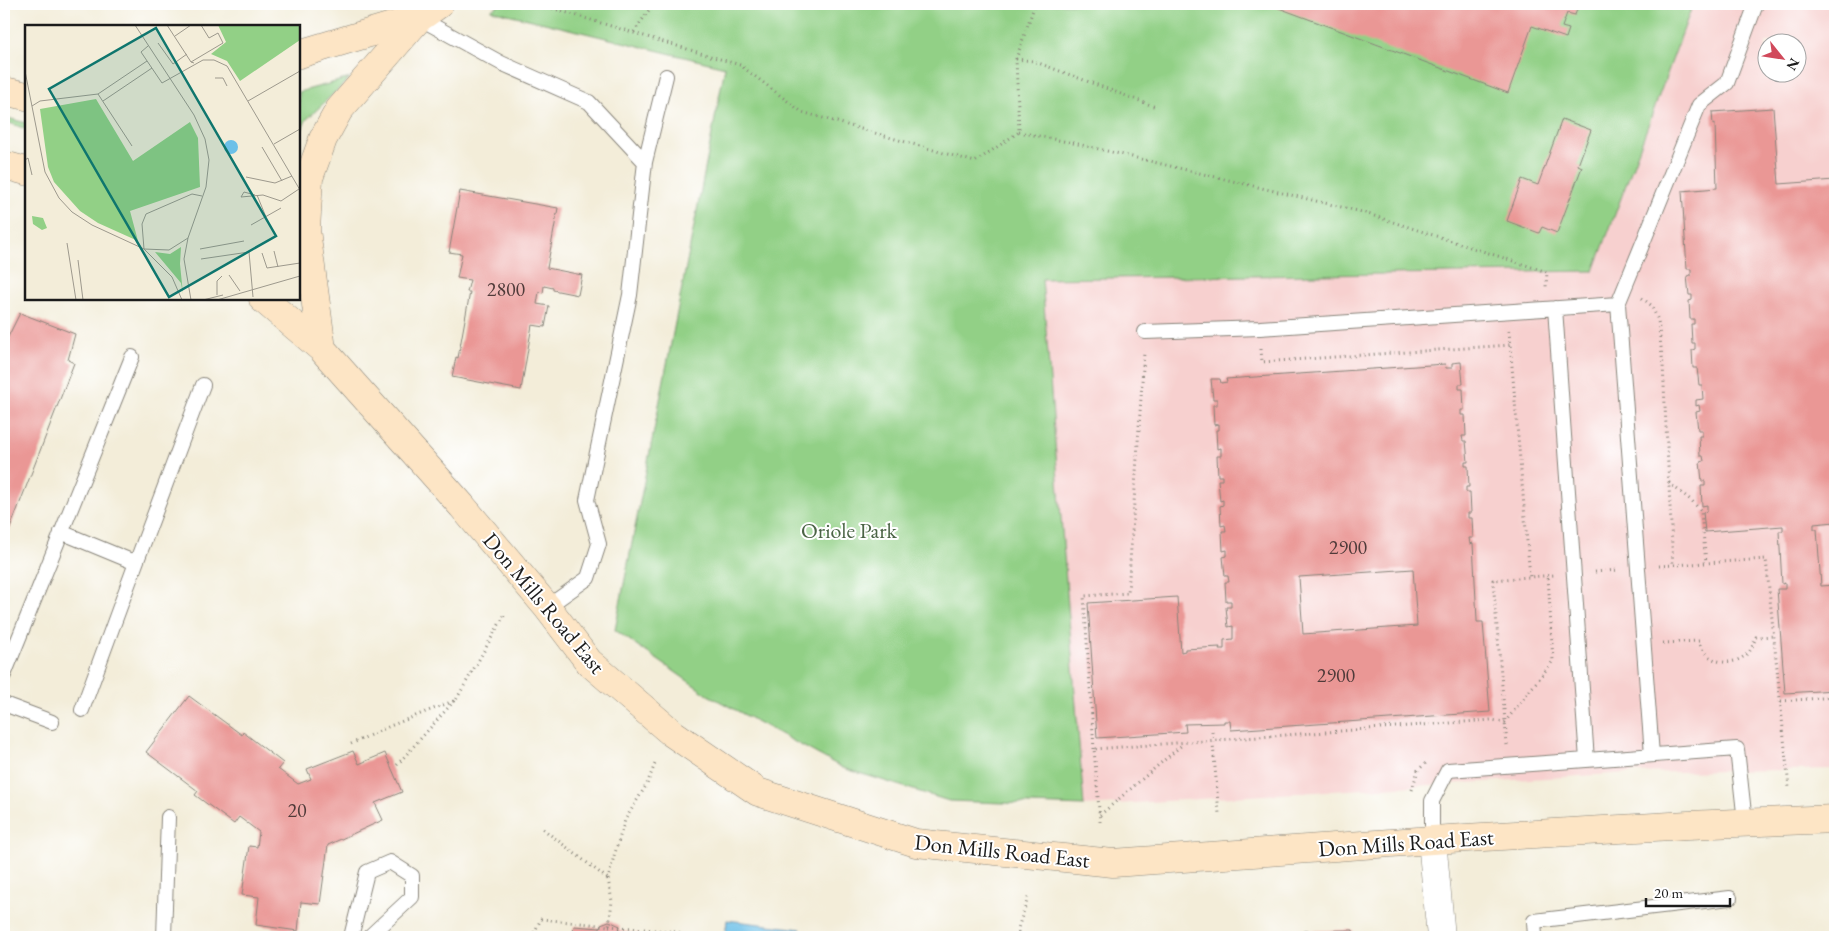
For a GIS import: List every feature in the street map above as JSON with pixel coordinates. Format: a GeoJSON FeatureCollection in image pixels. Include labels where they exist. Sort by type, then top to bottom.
{"type":"FeatureCollection","features":[{"type":"Feature","properties":{"kind":"main road"},"geometry":{"type":"LineString","coordinates":[[300,54],[429,11]]}},
{"type":"Feature","properties":{"kind":"main road"},"geometry":{"type":"LineString","coordinates":[[322,349],[306,230],[309,178],[323,139],[339,110],[429,11]]}},
{"type":"Feature","properties":{"kind":"main road"},"geometry":{"type":"LineString","coordinates":[[4,91],[25,96]]}},
{"type":"Feature","properties":{"kind":"main road"},"geometry":{"type":"LineString","coordinates":[[4,164],[25,171]]}},
{"type":"Feature","properties":{"kind":"main road","name":"Don Mills Road East"},"geometry":{"type":"LineString","coordinates":[[264,300],[322,349],[462,506],[547,606],[589,662],[672,733],[758,792],[916,843],[1113,863],[1432,840],[1835,818]]}},
{"type":"Feature","properties":{"kind":"street"},"geometry":{"type":"LineString","coordinates":[[1432,840],[1441,937]]}},
{"type":"Feature","properties":{"kind":"lane"},"geometry":{"type":"LineString","coordinates":[[1652,755],[1618,304],[1699,105],[1727,83],[1756,4]]}},
{"type":"Feature","properties":{"kind":"lane"},"geometry":{"type":"LineString","coordinates":[[429,11],[501,63],[589,102],[644,162]]}},
{"type":"Feature","properties":{"kind":"lane"},"geometry":{"type":"LineString","coordinates":[[547,606],[588,578],[599,544],[587,500],[630,295],[644,162],[666,76]]}},
{"type":"Feature","properties":{"kind":"lane"},"geometry":{"type":"LineString","coordinates":[[1145,332],[1260,328],[1618,304]]}},
{"type":"Feature","properties":{"kind":"lane"},"geometry":{"type":"LineString","coordinates":[[1550,308],[1587,760]]}},
{"type":"Feature","properties":{"kind":"lane"},"geometry":{"type":"LineString","coordinates":[[4,675],[132,357]]}},
{"type":"Feature","properties":{"kind":"lane"},"geometry":{"type":"LineString","coordinates":[[82,710],[203,385]]}},
{"type":"Feature","properties":{"kind":"lane"},"geometry":{"type":"LineString","coordinates":[[61,532],[136,563]]}},
{"type":"Feature","properties":{"kind":"lane"},"geometry":{"type":"LineString","coordinates":[[4,704],[52,722]]}},
{"type":"Feature","properties":{"kind":"lane"},"geometry":{"type":"LineString","coordinates":[[1432,840],[1432,801],[1448,770],[1737,748],[1745,822]]}},
{"type":"Feature","properties":{"kind":"lane"},"geometry":{"type":"LineString","coordinates":[[164,937],[168,817]]}},
{"type":"Feature","properties":{"kind":"lane"},"geometry":{"type":"LineString","coordinates":[[351,937],[367,872],[390,862],[412,876],[412,897],[369,937]]}},
{"type":"Feature","properties":{"kind":"lane"},"geometry":{"type":"LineString","coordinates":[[1535,937],[1534,921],[1730,898]]}},
{"type":"Feature","properties":{"kind":"path"},"geometry":{"type":"LineString","coordinates":[[538,4],[740,65],[802,112],[975,162],[1019,132],[1078,144],[1362,212],[1547,272],[1550,308]]}},
{"type":"Feature","properties":{"kind":"path"},"geometry":{"type":"LineString","coordinates":[[634,32],[653,4]]}},
{"type":"Feature","properties":{"kind":"path"},"geometry":{"type":"LineString","coordinates":[[1019,132],[1016,58],[1035,4]]}},
{"type":"Feature","properties":{"kind":"path"},"geometry":{"type":"LineString","coordinates":[[1016,58],[1033,61],[1156,107]]}},
{"type":"Feature","properties":{"kind":"path"},"geometry":{"type":"LineString","coordinates":[[1626,287],[1651,305],[1658,320],[1663,365],[1673,566],[1766,559],[1789,788]]}},
{"type":"Feature","properties":{"kind":"path"},"geometry":{"type":"LineString","coordinates":[[1508,311],[1530,578]]}},
{"type":"Feature","properties":{"kind":"path"},"geometry":{"type":"LineString","coordinates":[[1260,328],[1262,362],[1510,346]]}},
{"type":"Feature","properties":{"kind":"path"},"geometry":{"type":"LineString","coordinates":[[1100,822],[1084,596],[1128,594],[1145,332]]}},
{"type":"Feature","properties":{"kind":"path"},"geometry":{"type":"LineString","coordinates":[[1669,483],[1692,501],[1701,511],[1706,563]]}},
{"type":"Feature","properties":{"kind":"path"},"geometry":{"type":"LineString","coordinates":[[1505,722],[1554,661],[1548,576]]}},
{"type":"Feature","properties":{"kind":"path"},"geometry":{"type":"LineString","coordinates":[[1493,580],[1507,748]]}},
{"type":"Feature","properties":{"kind":"path"},"geometry":{"type":"LineString","coordinates":[[397,765],[456,700],[506,614]]}},
{"type":"Feature","properties":{"kind":"path"},"geometry":{"type":"LineString","coordinates":[[1644,644],[1699,641],[1701,650],[1711,659],[1727,663],[1736,661],[1750,651],[1756,637],[1774,636]]}},
{"type":"Feature","properties":{"kind":"path"},"geometry":{"type":"LineString","coordinates":[[1781,701],[1835,697]]}},
{"type":"Feature","properties":{"kind":"path"},"geometry":{"type":"LineString","coordinates":[[351,744],[390,726],[456,700]]}},
{"type":"Feature","properties":{"kind":"path"},"geometry":{"type":"LineString","coordinates":[[1094,750],[1491,720],[1505,722]]}},
{"type":"Feature","properties":{"kind":"path"},"geometry":{"type":"LineString","coordinates":[[1212,732],[1219,814]]}},
{"type":"Feature","properties":{"kind":"path"},"geometry":{"type":"LineString","coordinates":[[1100,815],[1184,743]]}},
{"type":"Feature","properties":{"kind":"path"},"geometry":{"type":"LineString","coordinates":[[1410,794],[1418,770],[1432,758]]}},
{"type":"Feature","properties":{"kind":"path"},"geometry":{"type":"LineString","coordinates":[[609,926],[612,901],[608,879],[625,820],[647,784],[655,764]]}},
{"type":"Feature","properties":{"kind":"path"},"geometry":{"type":"LineString","coordinates":[[543,829],[608,879]]}},
{"type":"Feature","properties":{"kind":"path"},"geometry":{"type":"LineString","coordinates":[[1018,937],[1018,928],[1029,895]]}},
{"type":"Feature","properties":{"kind":"path"},"geometry":{"type":"LineString","coordinates":[[532,937],[541,919],[678,932],[682,937]]}},
{"type":"Feature","properties":{"kind":"shaded area"},"geometry":{"type":"Polygon","coordinates":[[[1693,4],[1835,4],[1835,769],[1629,773],[1084,806],[1042,279],[1594,271],[1693,4]]]}},
{"type":"Feature","properties":{"kind":"green space","name":"Oriole Park"},"geometry":{"type":"Polygon","coordinates":[[[500,4],[1693,4],[1594,271],[1042,279],[1084,806],[949,801],[843,768],[708,695],[615,630],[725,67],[491,10],[500,4]]]}},
{"type":"Feature","properties":{"kind":"green space"},"geometry":{"type":"Polygon","coordinates":[[[350,78],[306,120],[300,135],[300,92],[350,78]]]}},
{"type":"Feature","properties":{"kind":"green space"},"geometry":{"type":"Polygon","coordinates":[[[4,117],[25,123],[25,129],[4,121],[4,117]]]}},
{"type":"Feature","properties":{"kind":"water"},"geometry":{"type":"Polygon","coordinates":[[[727,920],[801,929],[801,937],[725,937],[727,920]]]}},
{"type":"Feature","properties":{"kind":"building"},"geometry":{"type":"Polygon","coordinates":[[[1268,4],[1579,4],[1575,15],[1567,13],[1562,27],[1569,29],[1566,38],[1532,26],[1508,93],[1268,4]]]}},
{"type":"Feature","properties":{"kind":"building"},"geometry":{"type":"Polygon","coordinates":[[[1773,108],[1779,184],[1835,180],[1835,522],[1814,524],[1814,529],[1817,529],[1821,586],[1835,585],[1835,690],[1785,693],[1777,589],[1785,589],[1785,583],[1782,584],[1779,531],[1783,531],[1783,526],[1705,532],[1703,512],[1707,511],[1707,505],[1702,506],[1701,486],[1705,486],[1705,481],[1702,481],[1700,462],[1704,461],[1703,456],[1700,456],[1699,436],[1702,436],[1702,430],[1698,430],[1696,412],[1700,411],[1699,405],[1696,406],[1696,400],[1703,399],[1702,385],[1699,385],[1697,368],[1693,368],[1692,350],[1695,349],[1695,343],[1692,343],[1691,324],[1694,324],[1694,319],[1690,319],[1689,301],[1692,300],[1692,295],[1689,295],[1687,276],[1691,275],[1691,269],[1687,269],[1682,191],[1717,188],[1715,124],[1713,125],[1712,112],[1773,108]]]}},
{"type":"Feature","properties":{"kind":"building"},"geometry":{"type":"Polygon","coordinates":[[[1562,119],[1591,130],[1578,165],[1582,167],[1557,233],[1542,227],[1539,233],[1507,221],[1522,179],[1538,185],[1562,119]]]}},
{"type":"Feature","properties":{"kind":"building"},"geometry":{"type":"Polygon","coordinates":[[[460,191],[558,208],[547,268],[582,275],[578,295],[553,290],[553,288],[544,286],[543,293],[539,292],[537,304],[549,306],[545,327],[532,325],[521,390],[452,377],[456,357],[458,358],[470,292],[467,292],[470,280],[457,278],[462,254],[449,252],[460,191]]]}},
{"type":"Feature","properties":{"kind":"building"},"geometry":{"type":"Polygon","coordinates":[[[20,313],[75,334],[68,360],[74,363],[4,544],[4,335],[8,337],[20,313]]]}},
{"type":"Feature","properties":{"kind":"building"},"geometry":{"type":"Polygon","coordinates":[[[1461,362],[1463,384],[1459,384],[1459,389],[1463,389],[1464,410],[1461,410],[1461,415],[1465,415],[1466,436],[1462,436],[1463,441],[1466,441],[1468,462],[1465,462],[1465,466],[1468,466],[1469,487],[1466,487],[1466,492],[1470,492],[1471,513],[1468,513],[1468,518],[1472,518],[1473,538],[1469,538],[1470,544],[1473,543],[1477,622],[1483,622],[1490,712],[1231,730],[1230,721],[1224,721],[1224,723],[1185,724],[1186,732],[1097,738],[1088,603],[1177,597],[1181,652],[1185,651],[1185,649],[1220,647],[1219,649],[1224,649],[1224,640],[1233,639],[1233,626],[1228,627],[1226,607],[1231,607],[1231,601],[1226,601],[1225,582],[1229,582],[1228,576],[1225,576],[1223,557],[1227,556],[1227,550],[1223,551],[1222,531],[1226,531],[1225,525],[1221,526],[1220,506],[1223,505],[1223,500],[1220,501],[1218,480],[1222,480],[1222,476],[1218,476],[1217,456],[1221,456],[1221,448],[1217,449],[1216,430],[1219,430],[1219,424],[1214,425],[1213,405],[1217,405],[1217,399],[1213,399],[1211,379],[1220,379],[1221,383],[1227,382],[1226,379],[1445,364],[1446,368],[1452,368],[1452,363],[1461,362]],[[1413,569],[1299,577],[1303,634],[1417,626],[1413,569]]]}},
{"type":"Feature","properties":{"kind":"building"},"geometry":{"type":"Polygon","coordinates":[[[189,696],[242,735],[243,732],[283,763],[278,769],[298,784],[311,779],[307,769],[353,751],[359,764],[385,753],[402,792],[375,803],[383,820],[328,845],[320,904],[301,902],[298,931],[256,925],[259,897],[242,895],[249,846],[257,847],[259,832],[239,817],[234,824],[195,795],[198,791],[146,752],[189,696]]]}},
{"type":"Feature","properties":{"kind":"building"},"geometry":{"type":"Polygon","coordinates":[[[609,921],[620,926],[619,931],[640,934],[639,937],[572,937],[574,926],[600,928],[601,924],[609,921]]]}},
{"type":"Feature","properties":{"kind":"building"},"geometry":{"type":"Polygon","coordinates":[[[1353,930],[1353,937],[1303,937],[1303,931],[1353,930]]]}}]}
